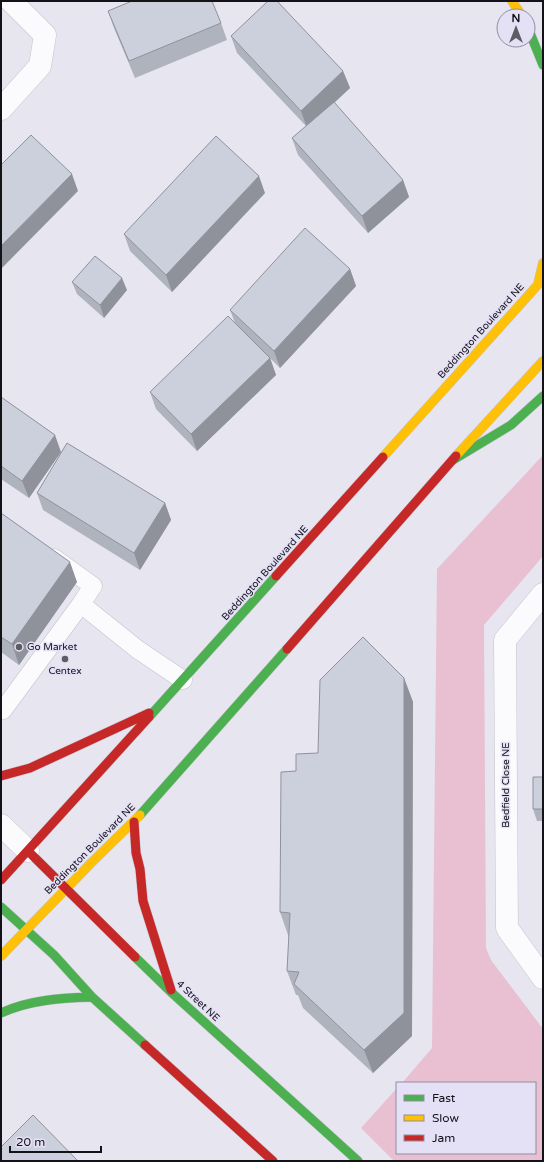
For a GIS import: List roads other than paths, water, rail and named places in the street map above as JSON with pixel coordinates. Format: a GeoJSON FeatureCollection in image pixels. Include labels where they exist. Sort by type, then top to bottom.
{"type":"FeatureCollection","features":[{"type":"Feature","properties":{"kind":"main road"},"geometry":{"type":"LineString","coordinates":[[536,47],[543,64]]}},
{"type":"Feature","properties":{"kind":"main road"},"geometry":{"type":"LineString","coordinates":[[541,281],[543,263]]}},
{"type":"Feature","properties":{"kind":"main road","name":"Beddington Boulevard NE"},"geometry":{"type":"LineString","coordinates":[[1,880],[157,709],[541,281]]}},
{"type":"Feature","properties":{"kind":"main road","name":"Beddington Boulevard NE"},"geometry":{"type":"LineString","coordinates":[[1,956],[91,863],[134,822],[453,460],[543,361]]}},
{"type":"Feature","properties":{"kind":"main road"},"geometry":{"type":"LineString","coordinates":[[453,460],[511,425],[543,396]]}},
{"type":"Feature","properties":{"kind":"main road"},"geometry":{"type":"LineString","coordinates":[[1,776],[30,768],[157,709]]}},
{"type":"Feature","properties":{"kind":"main road"},"geometry":{"type":"LineString","coordinates":[[134,822],[136,853],[140,869],[143,901],[172,993]]}},
{"type":"Feature","properties":{"kind":"main road","name":"4 Street NE"},"geometry":{"type":"LineString","coordinates":[[28,850],[172,993],[358,1161]]}},
{"type":"Feature","properties":{"kind":"main road"},"geometry":{"type":"LineString","coordinates":[[1,907],[54,955],[92,997],[273,1161]]}},
{"type":"Feature","properties":{"kind":"main road"},"geometry":{"type":"LineString","coordinates":[[1,1013],[8,1009],[40,1002],[92,997]]}},
{"type":"Feature","properties":{"kind":"street"},"geometry":{"type":"LineString","coordinates":[[1,109],[40,66],[45,35],[11,1]]}},
{"type":"Feature","properties":{"kind":"street","name":"Bedfield Close NE"},"geometry":{"type":"LineString","coordinates":[[543,594],[505,640],[507,928],[543,978]]}},
{"type":"Feature","properties":{"kind":"street"},"geometry":{"type":"LineString","coordinates":[[1,825],[28,850]]}},
{"type":"Feature","properties":{"kind":"lane"},"geometry":{"type":"LineString","coordinates":[[3,710],[93,586],[38,547]]}},
{"type":"Feature","properties":{"kind":"lane"},"geometry":{"type":"LineString","coordinates":[[81,604],[137,649],[183,680]]}},
{"type":"Feature","properties":{"kind":"place","name":"Go Market"},"geometry":{"type":"Point","coordinates":[19,647]}},
{"type":"Feature","properties":{"kind":"place","name":"Centex"},"geometry":{"type":"Point","coordinates":[65,659]}}]}
